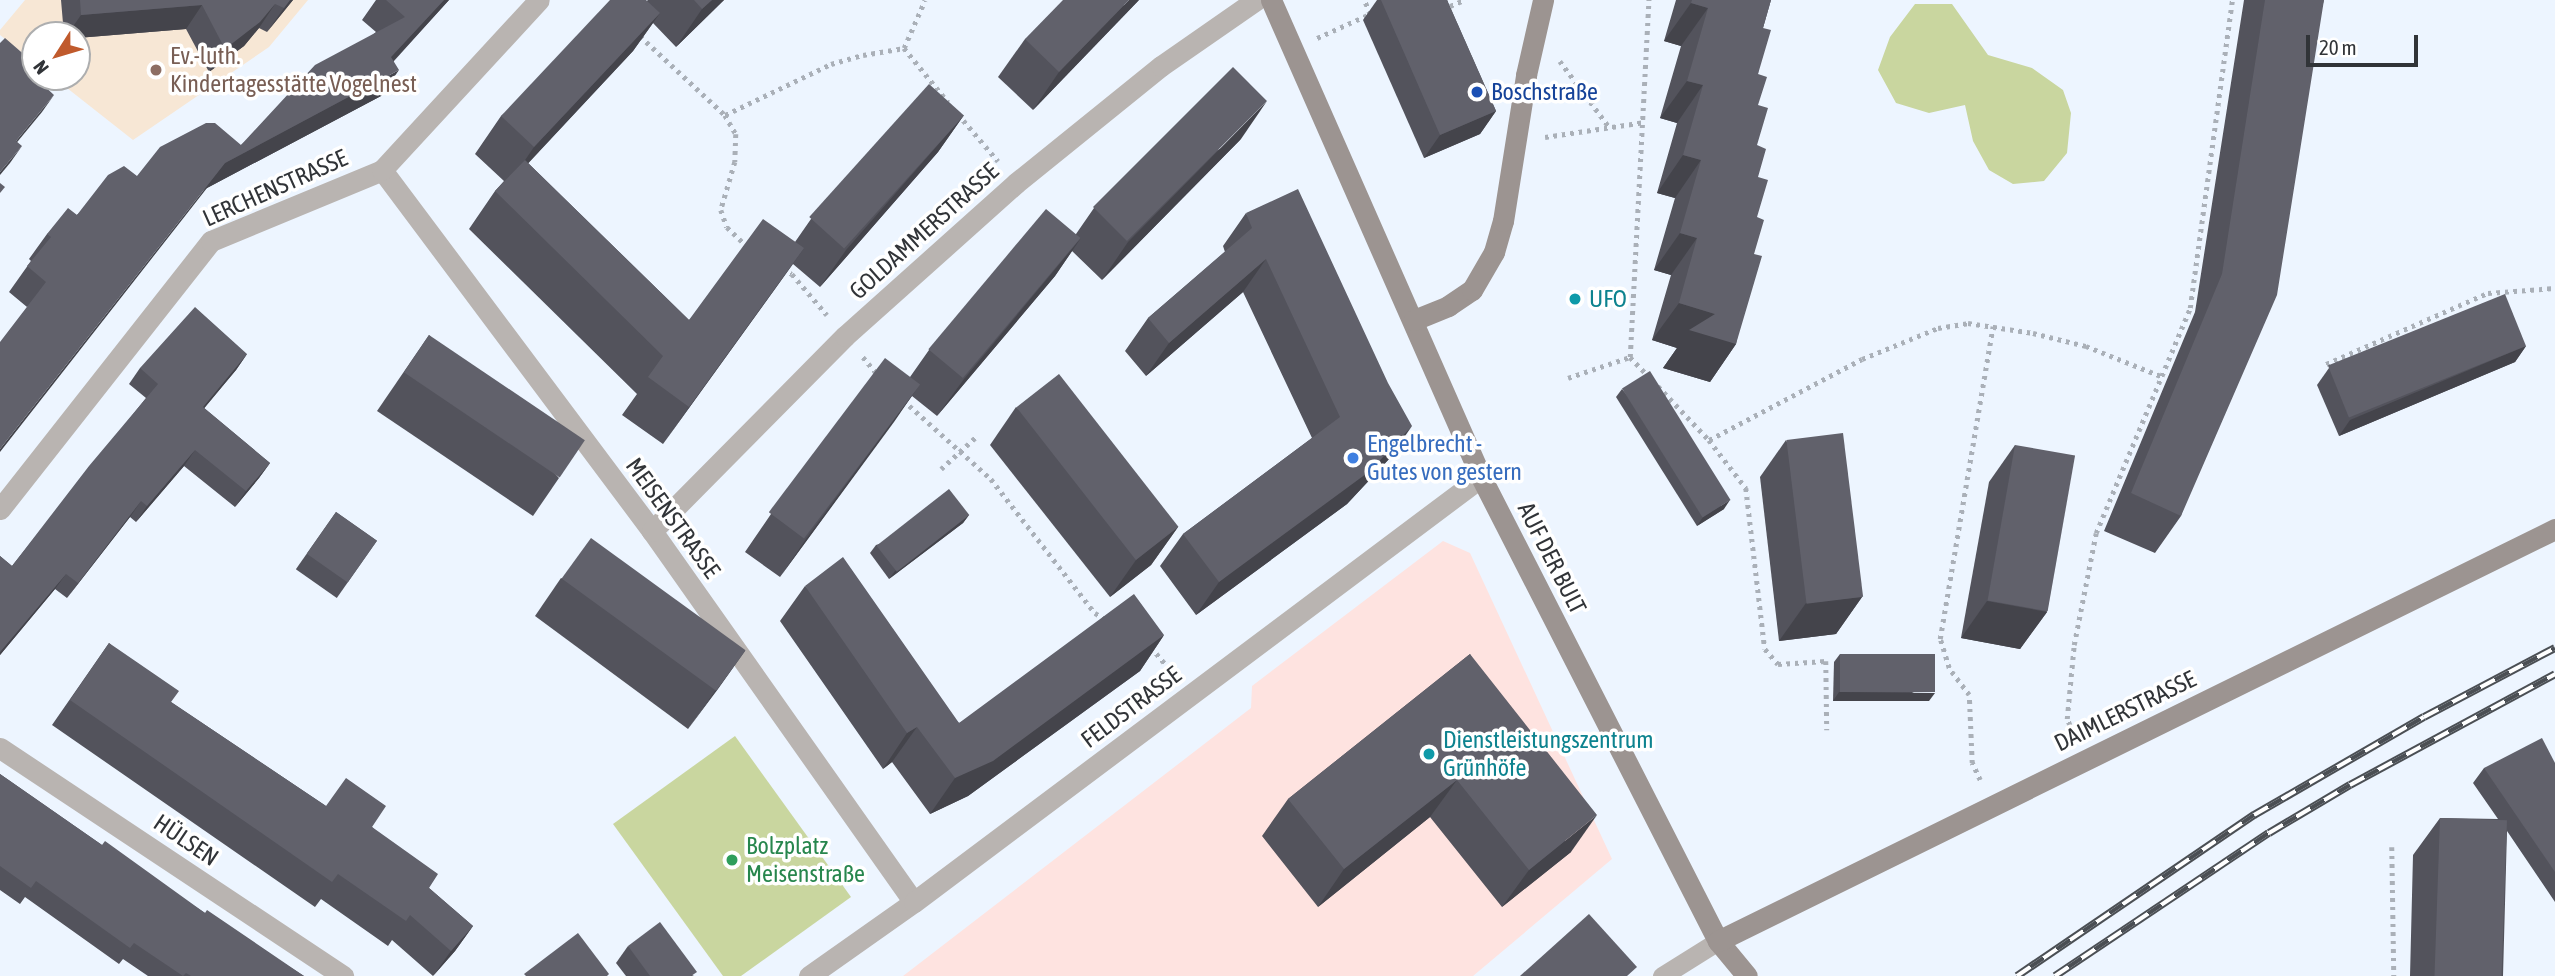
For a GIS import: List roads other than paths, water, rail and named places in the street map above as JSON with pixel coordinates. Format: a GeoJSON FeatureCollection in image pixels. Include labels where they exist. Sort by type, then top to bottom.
{"type":"FeatureCollection","features":[{"type":"Feature","properties":{"kind":"street","name":"LERCHENSTRASSE"},"geometry":{"type":"LineString","coordinates":[[0,509],[211,241],[382,170],[539,0]]}},
{"type":"Feature","properties":{"kind":"street","name":"GOLDAMMERSTRASSE"},"geometry":{"type":"LineString","coordinates":[[652,531],[845,336],[1016,183],[1161,66],[1256,0]]}},
{"type":"Feature","properties":{"kind":"street","name":"AUF DER BULT"},"geometry":{"type":"LineString","coordinates":[[1271,0],[1481,477],[1718,941],[1748,976]]}},
{"type":"Feature","properties":{"kind":"street"},"geometry":{"type":"LineString","coordinates":[[1414,320],[1448,306],[1472,290],[1494,252],[1503,221],[1535,28],[1543,0]]}},
{"type":"Feature","properties":{"kind":"street","name":"MEISENSTRASSE"},"geometry":{"type":"LineString","coordinates":[[382,170],[652,531],[914,902]]}},
{"type":"Feature","properties":{"kind":"street","name":"FELDSTRASSE"},"geometry":{"type":"LineString","coordinates":[[809,976],[914,902],[1481,477]]}},
{"type":"Feature","properties":{"kind":"street","name":"DAIMLERSTRASSE"},"geometry":{"type":"LineString","coordinates":[[1718,941],[2555,529]]}},
{"type":"Feature","properties":{"kind":"street","name":"HÜLSEN"},"geometry":{"type":"LineString","coordinates":[[0,748],[343,976]]}},
{"type":"Feature","properties":{"kind":"lane"},"geometry":{"type":"LineString","coordinates":[[1662,976],[1718,941]]}},
{"type":"Feature","properties":{"kind":"railway"},"geometry":{"type":"LineString","coordinates":[[2017,976],[2254,815],[2424,717],[2555,648]]}},
{"type":"Feature","properties":{"kind":"railway"},"geometry":{"type":"LineString","coordinates":[[2055,976],[2269,833],[2350,785],[2555,674]]}},
{"type":"Feature","properties":{"kind":"place","name":"Ev.-luth. Kindertagesstätte Vogelnest"},"geometry":{"type":"Point","coordinates":[156,70]}},
{"type":"Feature","properties":{"kind":"place","name":"Boschstraße"},"geometry":{"type":"Point","coordinates":[1477,92]}},
{"type":"Feature","properties":{"kind":"place","name":"UFO"},"geometry":{"type":"Point","coordinates":[1575,299]}},
{"type":"Feature","properties":{"kind":"place","name":"Engelbrecht - Gutes von gestern"},"geometry":{"type":"Point","coordinates":[1353,458]}},
{"type":"Feature","properties":{"kind":"place","name":"Dienstleistungszentrum Grünhöfe"},"geometry":{"type":"Point","coordinates":[1429,754]}},
{"type":"Feature","properties":{"kind":"place","name":"Bolzplatz Meisenstraße"},"geometry":{"type":"Point","coordinates":[732,860]}}]}
